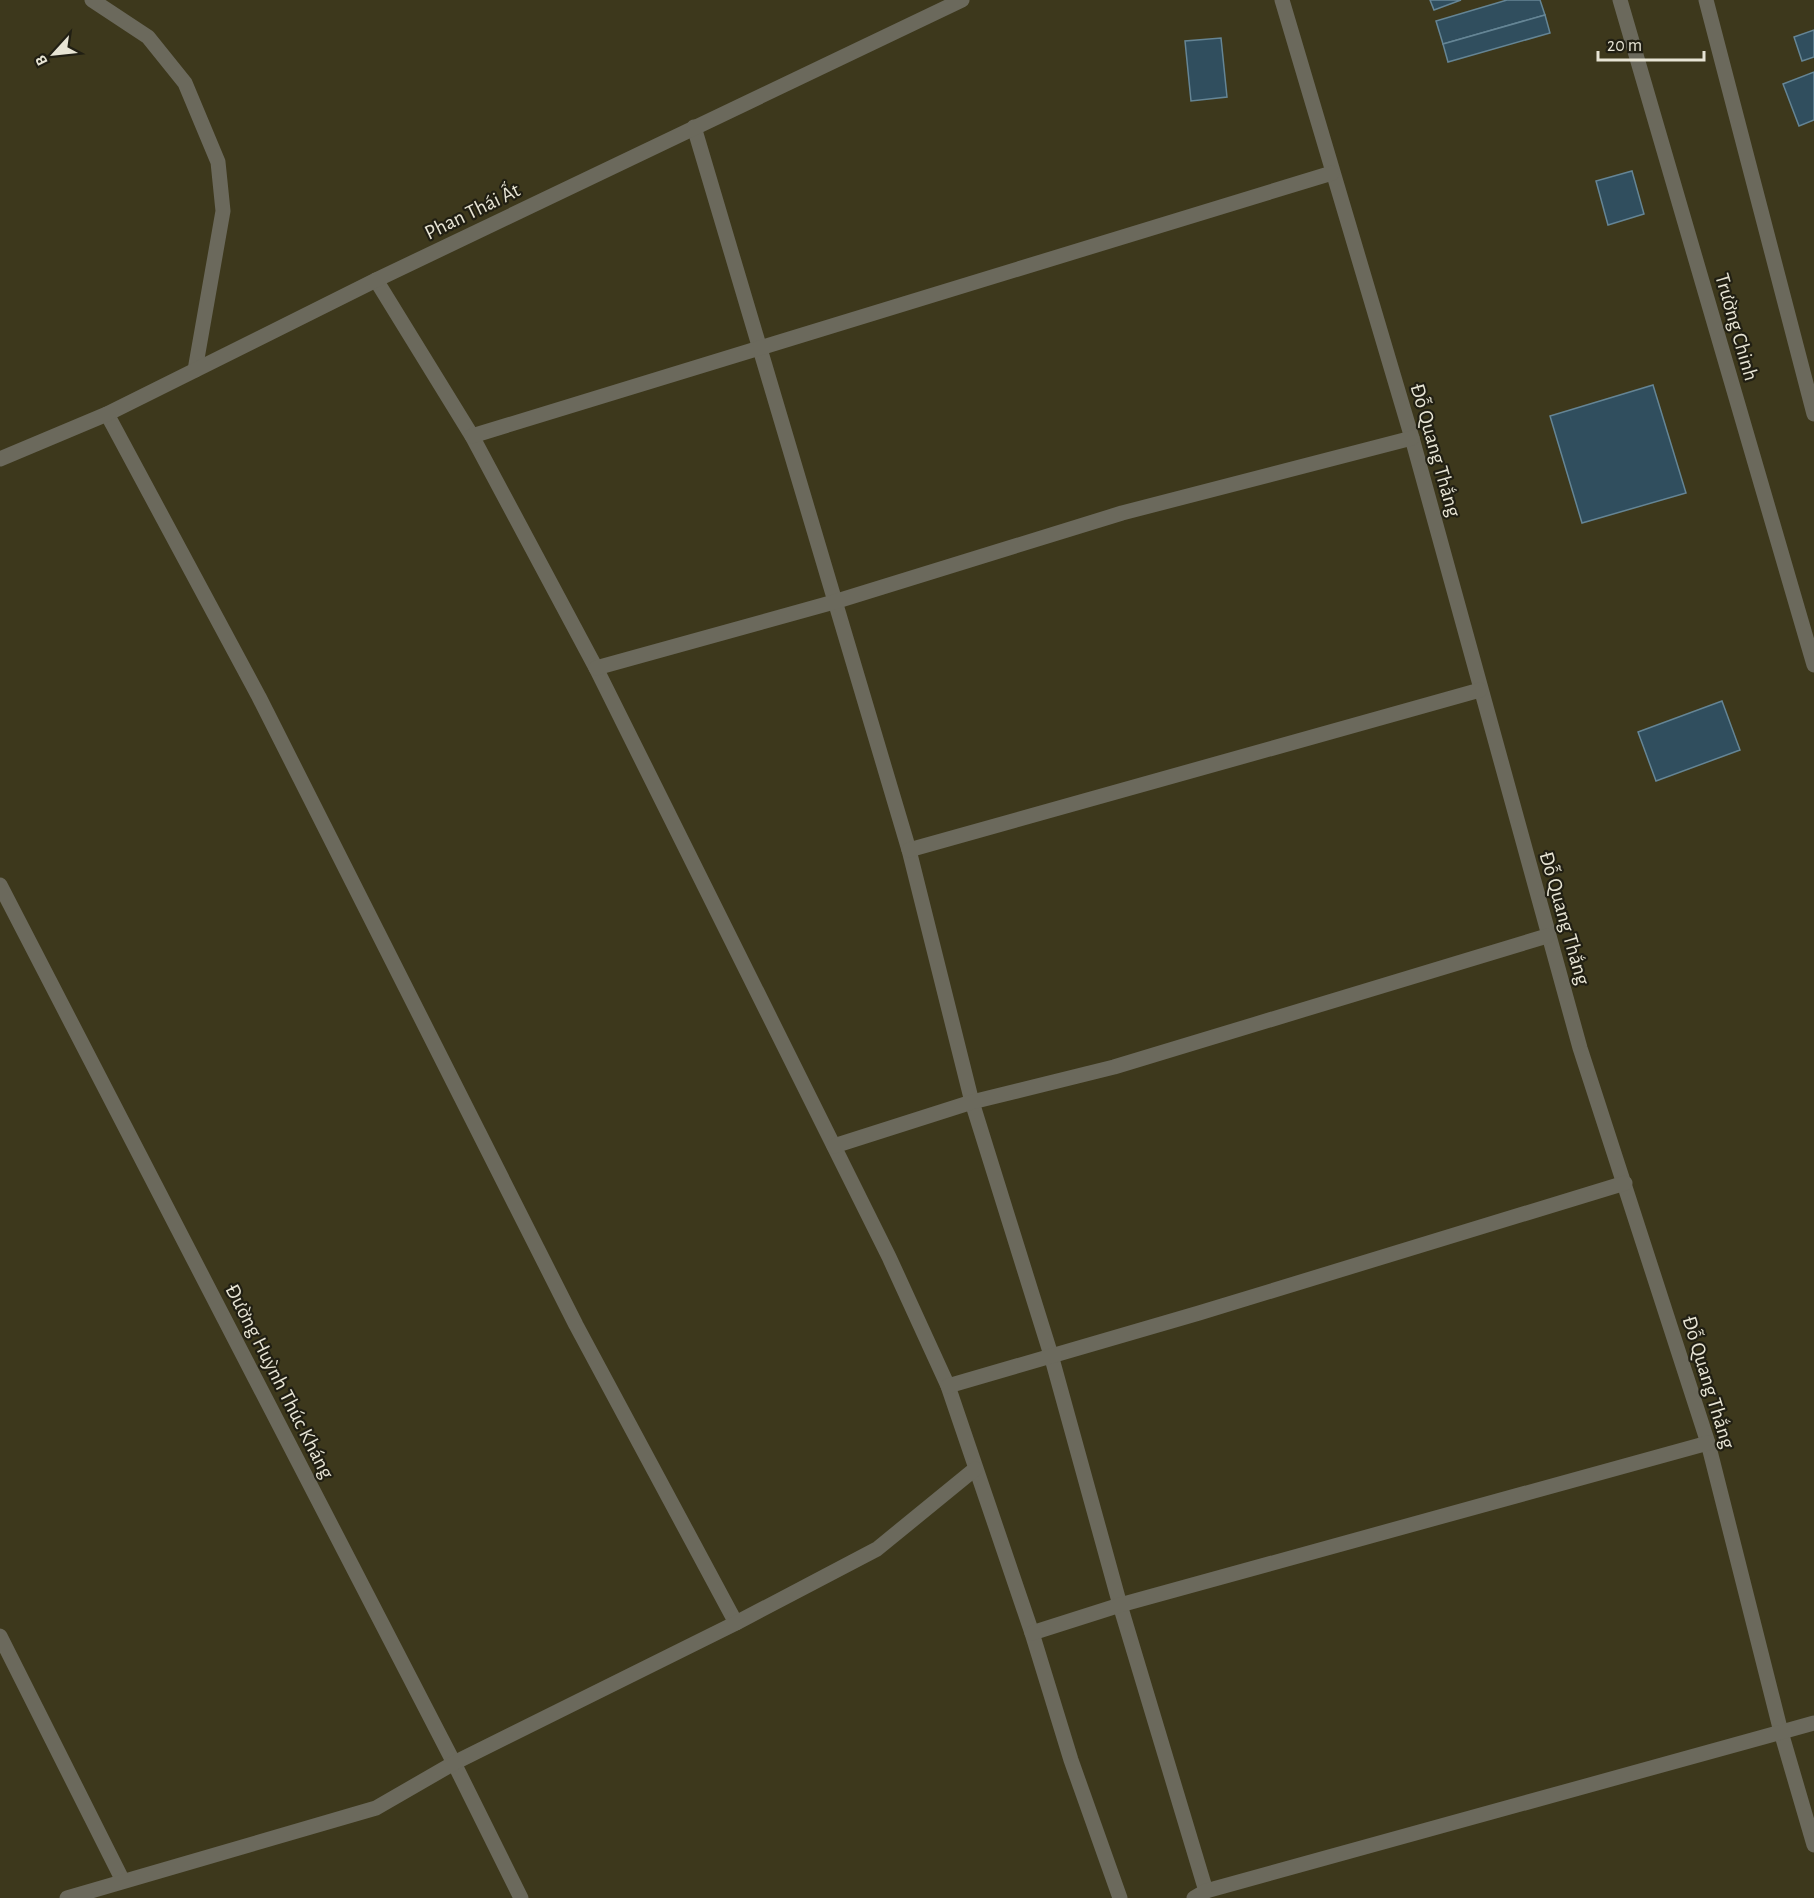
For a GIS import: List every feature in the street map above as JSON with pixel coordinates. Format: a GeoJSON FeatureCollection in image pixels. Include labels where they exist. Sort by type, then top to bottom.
{"type":"FeatureCollection","features":[{"type":"Feature","properties":{"kind":"street"},"geometry":{"type":"LineString","coordinates":[[92,0],[148,36],[185,83],[218,162],[223,211],[195,370]]}},
{"type":"Feature","properties":{"kind":"street","name":"Phan Thái Ất"},"geometry":{"type":"LineString","coordinates":[[0,459],[107,414],[376,280],[962,0]]}},
{"type":"Feature","properties":{"kind":"street","name":"Đỗ Quang Thắng"},"geometry":{"type":"LineString","coordinates":[[1282,0],[1412,438],[1547,936],[1580,1048],[1708,1443],[1781,1732],[1814,1845]]}},
{"type":"Feature","properties":{"kind":"street","name":"Trường Chinh"},"geometry":{"type":"LineString","coordinates":[[1620,0],[1814,665]]}},
{"type":"Feature","properties":{"kind":"street"},"geometry":{"type":"LineString","coordinates":[[1706,0],[1814,414]]}},
{"type":"Feature","properties":{"kind":"street"},"geometry":{"type":"LineString","coordinates":[[694,127],[909,850],[972,1102],[1051,1355],[1200,1894],[1814,1723]]}},
{"type":"Feature","properties":{"kind":"street"},"geometry":{"type":"LineString","coordinates":[[472,436],[1332,172]]}},
{"type":"Feature","properties":{"kind":"street"},"geometry":{"type":"LineString","coordinates":[[376,280],[472,436],[596,668],[890,1257],[948,1386],[1032,1633],[1071,1760],[1120,1898]]}},
{"type":"Feature","properties":{"kind":"street"},"geometry":{"type":"LineString","coordinates":[[107,414],[259,697],[576,1325],[736,1623]]}},
{"type":"Feature","properties":{"kind":"street"},"geometry":{"type":"LineString","coordinates":[[596,668],[834,602],[1122,513],[1412,438]]}},
{"type":"Feature","properties":{"kind":"street"},"geometry":{"type":"LineString","coordinates":[[909,850],[1480,690]]}},
{"type":"Feature","properties":{"kind":"street","name":"Đường Huỳnh Thúc Kháng"},"geometry":{"type":"LineString","coordinates":[[0,885],[454,1763],[520,1898]]}},
{"type":"Feature","properties":{"kind":"street"},"geometry":{"type":"LineString","coordinates":[[834,1146],[972,1102],[1114,1067],[1547,936]]}},
{"type":"Feature","properties":{"kind":"street"},"geometry":{"type":"LineString","coordinates":[[948,1386],[1199,1313],[1625,1183]]}},
{"type":"Feature","properties":{"kind":"street"},"geometry":{"type":"LineString","coordinates":[[1032,1633],[1120,1605],[1708,1443]]}},
{"type":"Feature","properties":{"kind":"street"},"geometry":{"type":"LineString","coordinates":[[67,1898],[376,1808],[454,1763],[736,1623],[877,1549],[975,1469]]}},
{"type":"Feature","properties":{"kind":"street"},"geometry":{"type":"LineString","coordinates":[[0,1636],[123,1881]]}},
{"type":"Feature","properties":{"kind":"building"},"geometry":{"type":"Polygon","coordinates":[[[1430,0],[1461,0],[1434,10],[1430,0]]]}},
{"type":"Feature","properties":{"kind":"building"},"geometry":{"type":"Polygon","coordinates":[[[1507,0],[1540,0],[1545,15],[1443,44],[1436,21],[1507,0]]]}},
{"type":"Feature","properties":{"kind":"building"},"geometry":{"type":"Polygon","coordinates":[[[1545,15],[1550,33],[1448,62],[1443,44],[1545,15]]]}},
{"type":"Feature","properties":{"kind":"building"},"geometry":{"type":"Polygon","coordinates":[[[1814,30],[1814,57],[1802,61],[1794,37],[1814,30]]]}},
{"type":"Feature","properties":{"kind":"building"},"geometry":{"type":"Polygon","coordinates":[[[1221,38],[1227,97],[1191,101],[1185,41],[1221,38]]]}},
{"type":"Feature","properties":{"kind":"building"},"geometry":{"type":"Polygon","coordinates":[[[1814,72],[1814,120],[1799,126],[1783,84],[1814,72]]]}},
{"type":"Feature","properties":{"kind":"building"},"geometry":{"type":"Polygon","coordinates":[[[1632,171],[1644,214],[1608,225],[1596,181],[1632,171]]]}},
{"type":"Feature","properties":{"kind":"building"},"geometry":{"type":"Polygon","coordinates":[[[1653,385],[1686,493],[1582,523],[1550,416],[1653,385]]]}},
{"type":"Feature","properties":{"kind":"building"},"geometry":{"type":"Polygon","coordinates":[[[1722,701],[1740,750],[1656,781],[1638,732],[1722,701]]]}}]}
